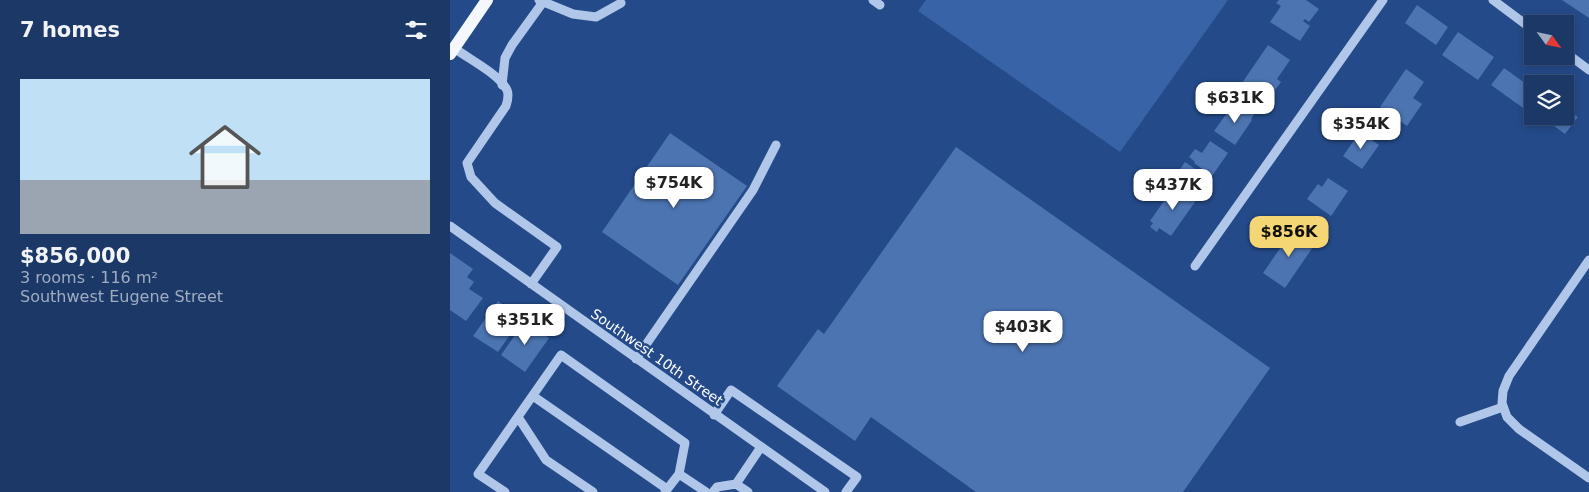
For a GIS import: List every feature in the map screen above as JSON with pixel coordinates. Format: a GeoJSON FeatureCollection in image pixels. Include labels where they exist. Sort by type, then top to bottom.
{"type":"FeatureCollection","features":[{"type":"Feature","properties":{"kind":"main road"},"geometry":{"type":"LineString","coordinates":[[452,51],[487,0]]}},
{"type":"Feature","properties":{"kind":"street"},"geometry":{"type":"LineString","coordinates":[[1195,266],[1383,0]]}},
{"type":"Feature","properties":{"kind":"street"},"geometry":{"type":"LineString","coordinates":[[1493,0],[1524,23]]}},
{"type":"Feature","properties":{"kind":"street"},"geometry":{"type":"LineString","coordinates":[[502,85],[505,58],[541,1],[573,14],[596,17],[621,3]]}},
{"type":"Feature","properties":{"kind":"street"},"geometry":{"type":"LineString","coordinates":[[452,51],[498,79],[507,90],[506,106],[467,163],[470,177],[495,203],[557,247],[531,284]]}},
{"type":"Feature","properties":{"kind":"street"},"geometry":{"type":"LineString","coordinates":[[1574,59],[1589,70]]}},
{"type":"Feature","properties":{"kind":"street"},"geometry":{"type":"LineString","coordinates":[[636,359],[753,190],[776,145]]}},
{"type":"Feature","properties":{"kind":"street","name":"Southwest 10th Street"},"geometry":{"type":"LineString","coordinates":[[450,226],[824,492]]}},
{"type":"Feature","properties":{"kind":"street"},"geometry":{"type":"LineString","coordinates":[[1589,260],[1509,376],[1503,391],[1503,405],[1507,417],[1519,429],[1589,478]]}},
{"type":"Feature","properties":{"kind":"street"},"geometry":{"type":"LineString","coordinates":[[504,492],[478,474],[532,396],[561,355],[686,443],[679,474],[666,490],[532,396]]}},
{"type":"Feature","properties":{"kind":"street"},"geometry":{"type":"LineString","coordinates":[[714,414],[731,390],[857,477],[846,492]]}},
{"type":"Feature","properties":{"kind":"street"},"geometry":{"type":"LineString","coordinates":[[1460,422],[1503,405]]}},
{"type":"Feature","properties":{"kind":"street"},"geometry":{"type":"LineString","coordinates":[[518,417],[546,460],[593,492]]}},
{"type":"Feature","properties":{"kind":"street"},"geometry":{"type":"LineString","coordinates":[[736,484],[761,447]]}},
{"type":"Feature","properties":{"kind":"street"},"geometry":{"type":"LineString","coordinates":[[679,474],[706,492]]}},
{"type":"Feature","properties":{"kind":"street"},"geometry":{"type":"LineString","coordinates":[[713,492],[717,487],[736,484],[748,492]]}},
{"type":"Feature","properties":{"kind":"shaded area"},"geometry":{"type":"Polygon","coordinates":[[[926,0],[1228,0],[1120,152],[918,11],[926,0]]]}},
{"type":"Feature","properties":{"kind":"building"},"geometry":{"type":"Polygon","coordinates":[[[1279,0],[1306,0],[1319,9],[1309,22],[1305,19],[1303,21],[1310,26],[1300,41],[1270,22],[1281,6],[1276,3],[1279,0]]]}},
{"type":"Feature","properties":{"kind":"building"},"geometry":{"type":"Polygon","coordinates":[[[1562,0],[1589,0],[1589,18],[1562,0]]]}},
{"type":"Feature","properties":{"kind":"building"},"geometry":{"type":"Polygon","coordinates":[[[1417,5],[1448,27],[1436,45],[1405,23],[1417,5]]]}},
{"type":"Feature","properties":{"kind":"building"},"geometry":{"type":"Polygon","coordinates":[[[1458,32],[1494,57],[1478,80],[1442,55],[1458,32]]]}},
{"type":"Feature","properties":{"kind":"building"},"geometry":{"type":"Polygon","coordinates":[[[1268,45],[1290,60],[1277,79],[1281,82],[1272,94],[1269,92],[1264,98],[1242,83],[1268,45]]]}},
{"type":"Feature","properties":{"kind":"building"},"geometry":{"type":"Polygon","coordinates":[[[1504,68],[1524,82],[1524,109],[1491,85],[1504,68]]]}},
{"type":"Feature","properties":{"kind":"building"},"geometry":{"type":"Polygon","coordinates":[[[1406,69],[1424,82],[1413,98],[1422,104],[1407,126],[1380,107],[1406,69]]]}},
{"type":"Feature","properties":{"kind":"building"},"geometry":{"type":"Polygon","coordinates":[[[1242,104],[1255,113],[1235,145],[1214,131],[1232,106],[1238,110],[1242,104]]]}},
{"type":"Feature","properties":{"kind":"building"},"geometry":{"type":"Polygon","coordinates":[[[1574,114],[1578,117],[1574,122],[1574,114]]]}},
{"type":"Feature","properties":{"kind":"building"},"geometry":{"type":"Polygon","coordinates":[[[1552,125],[1572,125],[1565,134],[1552,125]]]}},
{"type":"Feature","properties":{"kind":"building"},"geometry":{"type":"Polygon","coordinates":[[[1360,132],[1379,145],[1362,169],[1343,156],[1360,132]]]}},
{"type":"Feature","properties":{"kind":"building"},"geometry":{"type":"Polygon","coordinates":[[[670,133],[747,186],[678,285],[602,232],[670,133]]]}},
{"type":"Feature","properties":{"kind":"building"},"geometry":{"type":"Polygon","coordinates":[[[1210,141],[1228,153],[1212,176],[1189,157],[1195,149],[1202,153],[1210,141]]]}},
{"type":"Feature","properties":{"kind":"building"},"geometry":{"type":"Polygon","coordinates":[[[956,147],[1270,368],[1183,492],[976,492],[871,417],[855,441],[777,386],[818,329],[824,334],[956,147]]]}},
{"type":"Feature","properties":{"kind":"building"},"geometry":{"type":"Polygon","coordinates":[[[1185,162],[1201,173],[1193,183],[1178,172],[1185,162]]]}},
{"type":"Feature","properties":{"kind":"building"},"geometry":{"type":"Polygon","coordinates":[[[1328,178],[1348,191],[1331,216],[1307,199],[1318,184],[1322,187],[1328,178]]]}},
{"type":"Feature","properties":{"kind":"building"},"geometry":{"type":"Polygon","coordinates":[[[1176,184],[1197,199],[1171,236],[1159,228],[1157,232],[1150,227],[1153,223],[1150,221],[1176,184]]]}},
{"type":"Feature","properties":{"kind":"building"},"geometry":{"type":"Polygon","coordinates":[[[1294,228],[1315,244],[1285,288],[1263,273],[1294,228]]]}},
{"type":"Feature","properties":{"kind":"building"},"geometry":{"type":"Polygon","coordinates":[[[450,253],[473,269],[467,277],[474,282],[469,289],[483,298],[466,321],[450,310],[450,253]]]}},
{"type":"Feature","properties":{"kind":"building"},"geometry":{"type":"Polygon","coordinates":[[[498,301],[522,318],[498,352],[473,336],[498,301]]]}},
{"type":"Feature","properties":{"kind":"building"},"geometry":{"type":"Polygon","coordinates":[[[525,321],[549,338],[525,372],[501,355],[525,321]]]}}]}
